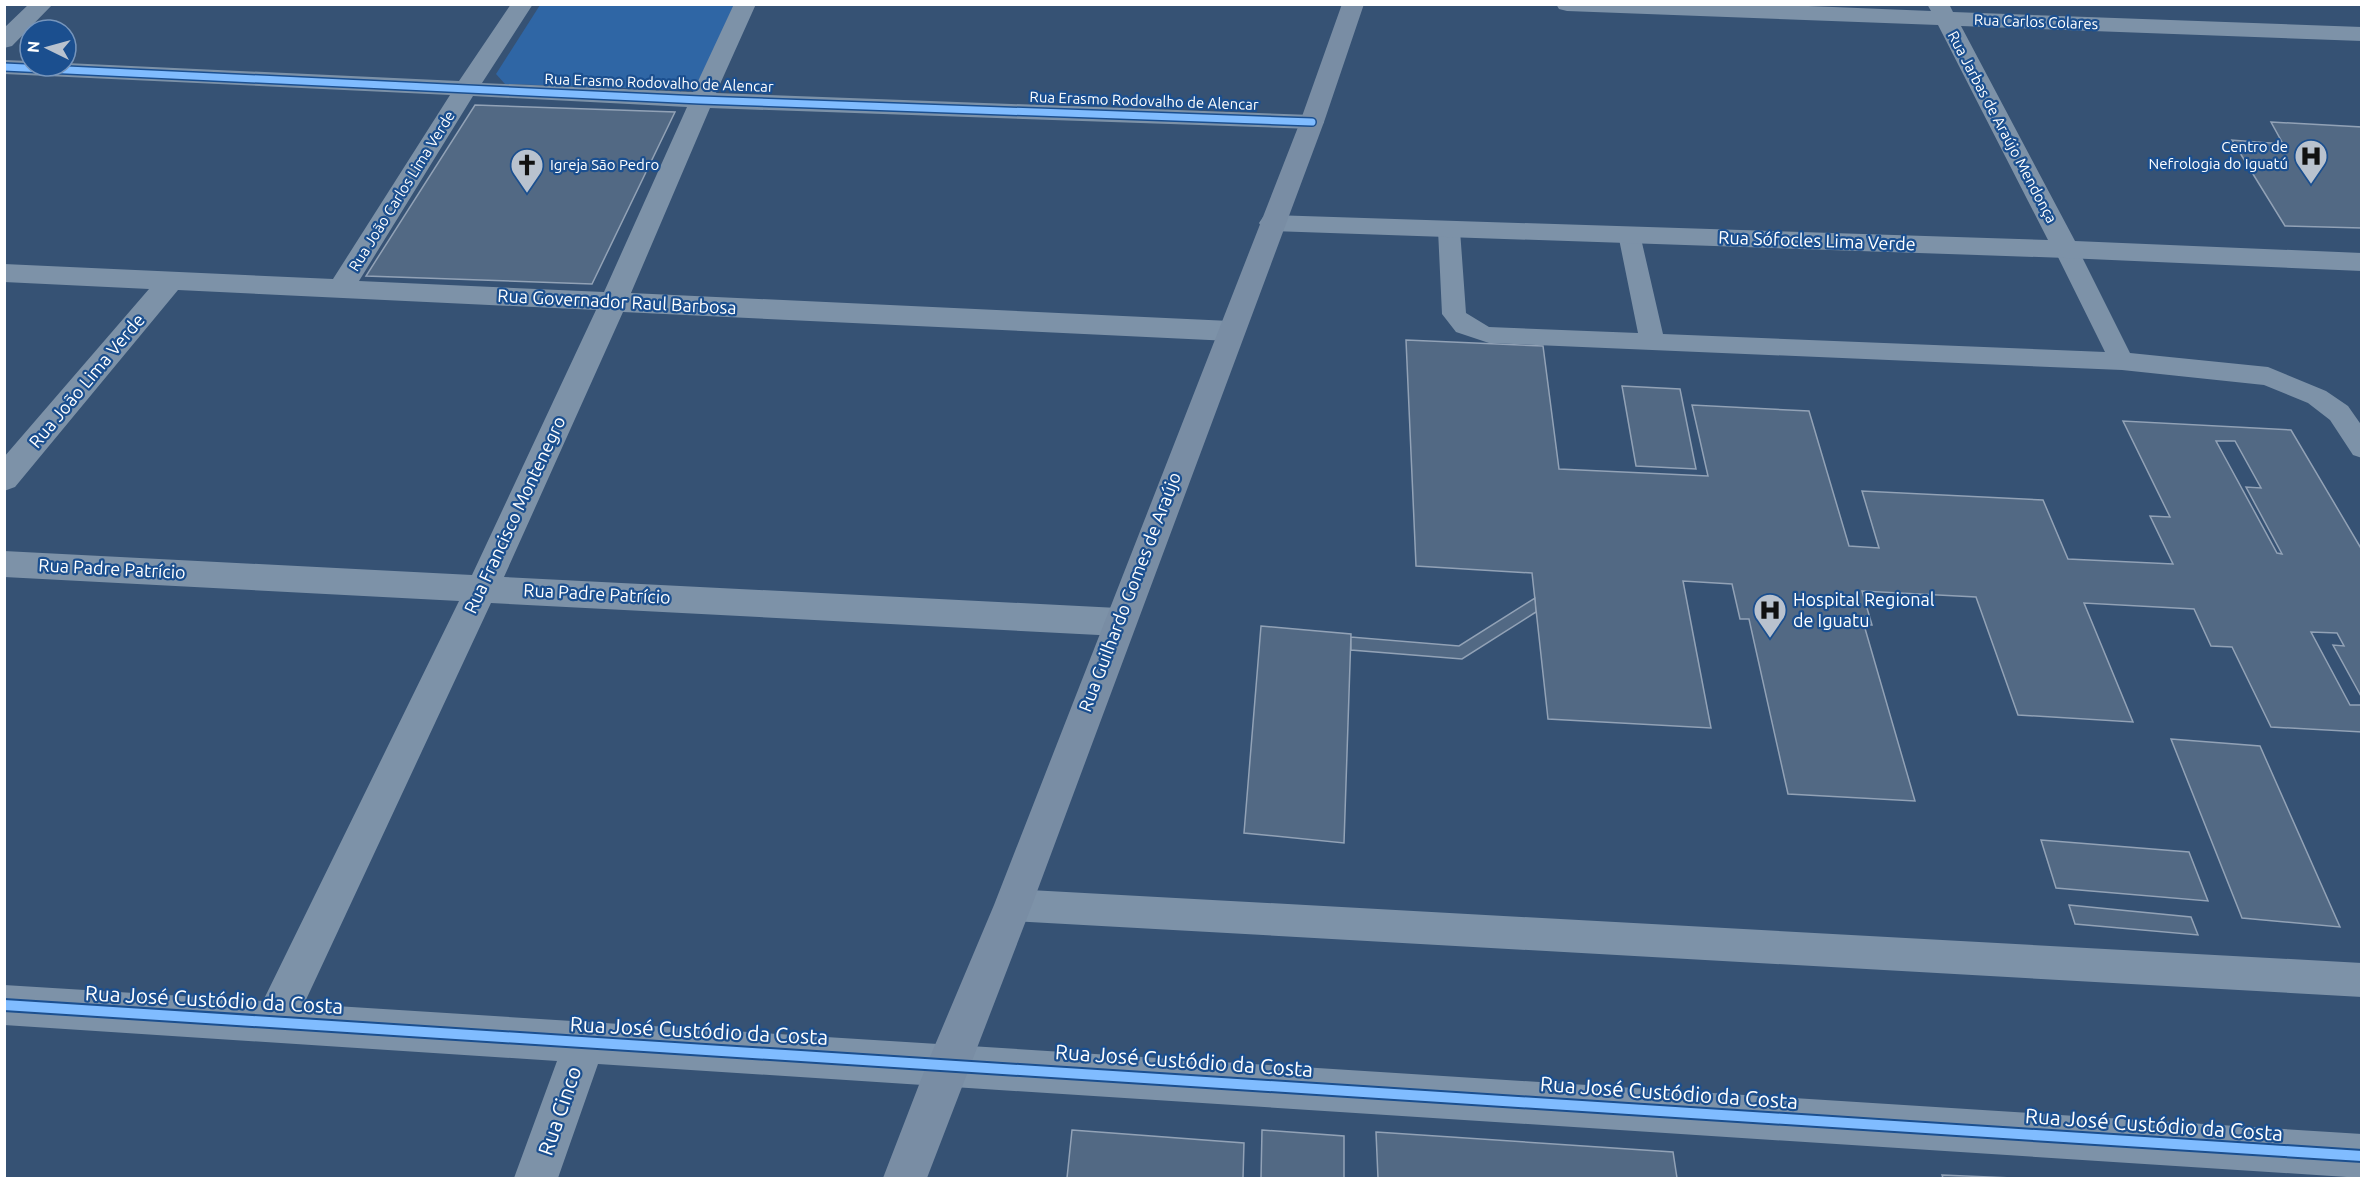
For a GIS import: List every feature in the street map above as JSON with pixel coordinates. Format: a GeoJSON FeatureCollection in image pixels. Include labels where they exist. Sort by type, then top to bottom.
{"type":"FeatureCollection","features":[{"type":"Feature","properties":{"kind":"street"},"geometry":{"type":"LineString","coordinates":[[4,41],[42,4]]}},
{"type":"Feature","properties":{"kind":"street","name":"Rua João Carlos Lima Verde"},"geometry":{"type":"LineString","coordinates":[[341,288],[465,90],[522,4]]}},
{"type":"Feature","properties":{"kind":"street","name":"Rua Francisco Montenegro"},"geometry":{"type":"LineString","coordinates":[[275,1021],[482,588],[613,303],[700,100],[745,4]]}},
{"type":"Feature","properties":{"kind":"street","name":"Rua Guilhardo Gomes de Araújo"},"geometry":{"type":"LineString","coordinates":[[905,1179],[948,1064],[1013,905],[1118,622],[1312,122],[1353,4]]}},
{"type":"Feature","properties":{"kind":"street","name":"Rua Carlos Colares"},"geometry":{"type":"LineString","coordinates":[[1567,4],[1941,11],[2361,34]]}},
{"type":"Feature","properties":{"kind":"street","name":"Rua Jarbas de Araújo Mendonça"},"geometry":{"type":"LineString","coordinates":[[1941,11],[2066,249]]}},
{"type":"Feature","properties":{"kind":"street","name":"Rua Erasmo Rodovalho de Alencar"},"geometry":{"type":"LineString","coordinates":[[4,67],[700,100],[1312,122]]}},
{"type":"Feature","properties":{"kind":"street","name":"Rua Sófocles Lima Verde"},"geometry":{"type":"LineString","coordinates":[[1272,223],[2066,249],[2361,262]]}},
{"type":"Feature","properties":{"kind":"street","name":"Rua Governador Raul Barbosa"},"geometry":{"type":"LineString","coordinates":[[4,273],[1230,331]]}},
{"type":"Feature","properties":{"kind":"street","name":"Rua João Lima Verde"},"geometry":{"type":"LineString","coordinates":[[4,479],[170,282]]}},
{"type":"Feature","properties":{"kind":"street","name":"Rua Padre Patrício"},"geometry":{"type":"LineString","coordinates":[[4,564],[1118,622]]}},
{"type":"Feature","properties":{"kind":"street","name":"Rua José Custódio da Costa"},"geometry":{"type":"LineString","coordinates":[[4,1005],[2361,1156]]}},
{"type":"Feature","properties":{"kind":"street","name":"Rua Cinco"},"geometry":{"type":"LineString","coordinates":[[536,1179],[584,1043]]}},
{"type":"Feature","properties":{"kind":"lane"},"geometry":{"type":"LineString","coordinates":[[1449,230],[1454,314],[1460,323],[1472,331],[1489,335],[1652,340],[2122,362],[2268,376],[2318,397],[2339,413],[2361,448]]}},
{"type":"Feature","properties":{"kind":"lane"},"geometry":{"type":"LineString","coordinates":[[1629,234],[1652,340]]}},
{"type":"Feature","properties":{"kind":"lane"},"geometry":{"type":"LineString","coordinates":[[2066,249],[2122,362]]}},
{"type":"Feature","properties":{"kind":"lane"},"geometry":{"type":"LineString","coordinates":[[1013,905],[2361,980]]}},
{"type":"Feature","properties":{"kind":"shaded area"},"geometry":{"type":"Polygon","coordinates":[[[540,5],[734,5],[698,83],[679,90],[505,84],[496,74],[540,5]]]}},
{"type":"Feature","properties":{"kind":"building","name":"Igreja São Pedro"},"geometry":{"type":"Polygon","coordinates":[[[475,105],[675,112],[592,284],[366,276],[475,105]]]}},
{"type":"Feature","properties":{"kind":"building","name":"Centro de Nefrologia do Iguatú"},"geometry":{"type":"Polygon","coordinates":[[[2271,122],[2362,127],[2362,228],[2285,226],[2232,140],[2283,144],[2271,122]]]}},
{"type":"Feature","properties":{"kind":"building"},"geometry":{"type":"Polygon","coordinates":[[[1406,340],[1543,346],[1559,469],[1708,476],[1692,405],[1809,411],[1849,546],[1879,548],[1862,491],[2043,500],[2068,559],[2173,564],[2150,516],[2170,517],[2123,421],[2291,430],[2362,550],[2362,698],[2333,645],[2344,646],[2337,633],[2311,632],[2350,705],[2362,705],[2362,732],[2271,727],[2232,647],[2211,646],[2194,609],[2084,603],[2133,722],[2018,715],[1976,597],[1862,591],[1872,625],[1864,625],[1915,801],[1788,794],[1749,619],[1740,619],[1732,584],[1683,581],[1711,728],[1548,719],[1532,573],[1416,566],[1406,340]],[[2216,441],[2277,553],[2282,554],[2246,487],[2261,488],[2235,441],[2216,441]]]}},
{"type":"Feature","properties":{"kind":"building"},"geometry":{"type":"Polygon","coordinates":[[[1622,386],[1680,389],[1696,469],[1636,466],[1622,386]]]}},
{"type":"Feature","properties":{"kind":"building"},"geometry":{"type":"Polygon","coordinates":[[[1535,598],[1536,612],[1462,659],[1351,650],[1351,637],[1459,646],[1535,598]]]}},
{"type":"Feature","properties":{"kind":"building"},"geometry":{"type":"Polygon","coordinates":[[[1261,626],[1351,634],[1344,843],[1244,833],[1261,626]]]}},
{"type":"Feature","properties":{"kind":"building"},"geometry":{"type":"Polygon","coordinates":[[[2171,739],[2260,746],[2340,927],[2242,918],[2171,739]]]}},
{"type":"Feature","properties":{"kind":"building"},"geometry":{"type":"Polygon","coordinates":[[[2041,840],[2189,852],[2208,901],[2056,888],[2041,840]]]}},
{"type":"Feature","properties":{"kind":"building"},"geometry":{"type":"Polygon","coordinates":[[[2069,905],[2191,917],[2198,935],[2075,924],[2069,905]]]}},
{"type":"Feature","properties":{"kind":"building"},"geometry":{"type":"Polygon","coordinates":[[[1072,1130],[1244,1143],[1243,1178],[1067,1178],[1072,1130]]]}},
{"type":"Feature","properties":{"kind":"building"},"geometry":{"type":"Polygon","coordinates":[[[1262,1130],[1344,1136],[1344,1178],[1261,1178],[1262,1130]]]}},
{"type":"Feature","properties":{"kind":"building"},"geometry":{"type":"Polygon","coordinates":[[[1376,1132],[1673,1152],[1677,1178],[1378,1178],[1376,1132]]]}},
{"type":"Feature","properties":{"kind":"building"},"geometry":{"type":"Polygon","coordinates":[[[1942,1175],[2013,1178],[1943,1178],[1942,1175]]]}},
{"type":"Feature","properties":{"kind":"cycle path"},"geometry":{"type":"LineString","coordinates":[[4,67],[700,100],[1312,122]]}},
{"type":"Feature","properties":{"kind":"cycle path"},"geometry":{"type":"LineString","coordinates":[[4,1005],[2362,1156]]}},
{"type":"Feature","properties":{"kind":"place","name":"Centro de Nefrologia do Iguatú"},"geometry":{"type":"Point","coordinates":[2311,185]}},
{"type":"Feature","properties":{"kind":"place","name":"Igreja São Pedro"},"geometry":{"type":"Point","coordinates":[527,194]}},
{"type":"Feature","properties":{"kind":"place","name":"Hospital Regional de Iguatu"},"geometry":{"type":"Point","coordinates":[1770,639]}}]}
